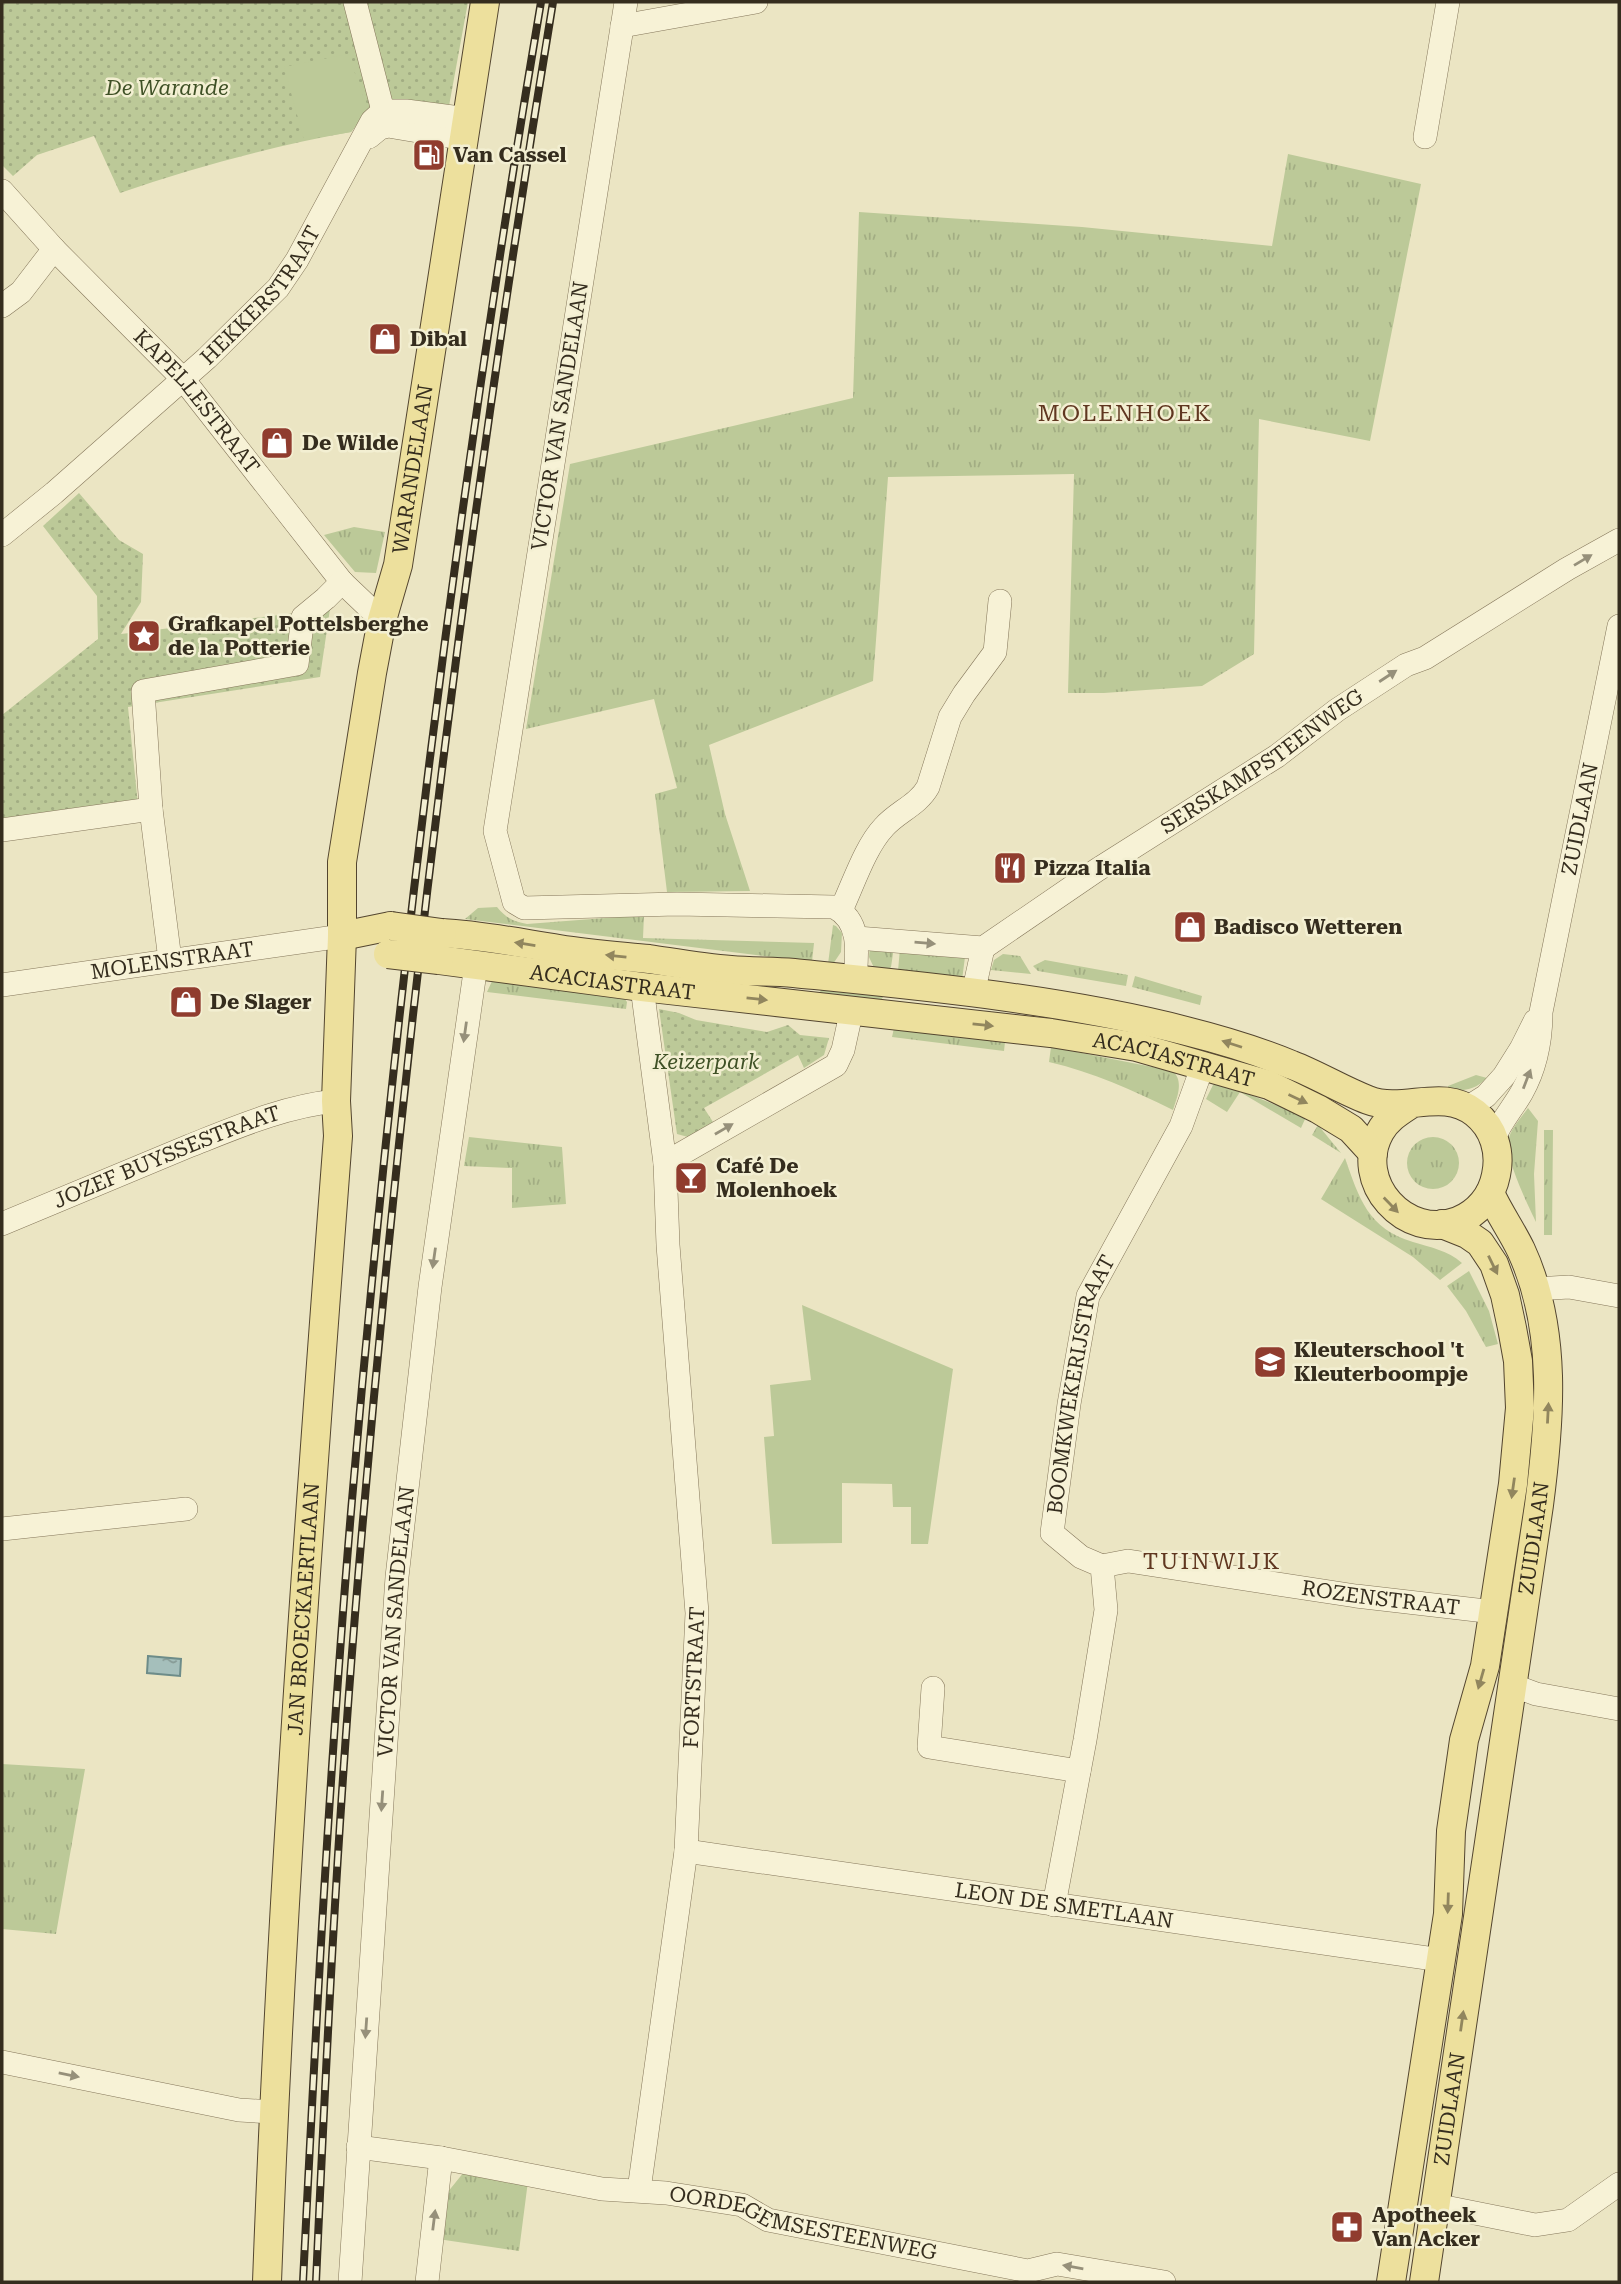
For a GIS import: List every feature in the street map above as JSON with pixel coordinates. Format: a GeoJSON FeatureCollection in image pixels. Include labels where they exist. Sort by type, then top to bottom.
{"type":"FeatureCollection","features":[{"type":"Feature","properties":{"kind":"main road","name":"WARANDELAAN"},"geometry":{"type":"LineString","coordinates":[[342,936],[342,862],[382,621],[398,565],[485,2]]}},
{"type":"Feature","properties":{"kind":"main road","name":"ACACIASTRAAT"},"geometry":{"type":"LineString","coordinates":[[342,936],[440,946],[648,959],[733,971],[791,973],[855,980],[1069,1007],[1186,1031],[1291,1064],[1369,1101],[1410,1104],[1443,1100],[1467,1108]]}},
{"type":"Feature","properties":{"kind":"main road","name":"JAN BROECKAERTLAAN"},"geometry":{"type":"LineString","coordinates":[[268,2282],[273,2112],[311,1497],[338,1136],[336,1101],[342,936]]}},
{"type":"Feature","properties":{"kind":"main road","name":"ACACIASTRAAT"},"geometry":{"type":"LineString","coordinates":[[440,946],[476,965],[642,987],[1051,1033],[1137,1047],[1269,1085],[1318,1108],[1351,1129],[1373,1153]]}},
{"type":"Feature","properties":{"kind":"main road"},"geometry":{"type":"LineString","coordinates":[[642,987],[648,959]]}},
{"type":"Feature","properties":{"kind":"main road"},"geometry":{"type":"LineString","coordinates":[[1410,1104],[1393,1116],[1380,1133],[1373,1153],[1374,1175],[1381,1195],[1395,1211],[1414,1222],[1435,1226],[1456,1222],[1473,1213],[1495,1183],[1498,1165],[1494,1138],[1486,1124],[1467,1108]]}},
{"type":"Feature","properties":{"kind":"main road","name":"ZUIDLAAN"},"geometry":{"type":"LineString","coordinates":[[1424,2282],[1539,1505],[1548,1405],[1549,1380],[1545,1337],[1535,1289],[1521,1249],[1490,1193]]}},
{"type":"Feature","properties":{"kind":"main road","name":"ZUIDLAAN"},"geometry":{"type":"LineString","coordinates":[[1391,2282],[1448,1914],[1451,1831],[1464,1740],[1485,1666],[1518,1444],[1520,1408],[1518,1361],[1505,1295],[1494,1264],[1480,1243],[1467,1234],[1442,1224]]}},
{"type":"Feature","properties":{"kind":"main road","name":"ZUIDLAAN"},"geometry":{"type":"LineString","coordinates":[[1457,1790],[1477,1786],[1486,1797],[1478,1867],[1482,1892]]}},
{"type":"Feature","properties":{"kind":"main road","name":"ZUIDLAAN"},"geometry":{"type":"LineString","coordinates":[[1410,2157],[1419,2170],[1420,2186],[1410,2282]]}},
{"type":"Feature","properties":{"kind":"street"},"geometry":{"type":"LineString","coordinates":[[355,2],[383,111],[406,111],[466,129]]}},
{"type":"Feature","properties":{"kind":"street","name":"VICTOR VAN SANDELAAN"},"geometry":{"type":"LineString","coordinates":[[625,2],[495,831],[514,902],[524,908],[728,904],[835,907],[841,910]]}},
{"type":"Feature","properties":{"kind":"street"},"geometry":{"type":"LineString","coordinates":[[622,26],[756,2]]}},
{"type":"Feature","properties":{"kind":"street"},"geometry":{"type":"LineString","coordinates":[[1426,137],[1448,2]]}},
{"type":"Feature","properties":{"kind":"street","name":"HEKKERSTRAAT"},"geometry":{"type":"LineString","coordinates":[[2,535],[54,493],[183,379],[278,288],[297,260],[362,144],[372,121],[383,111]]}},
{"type":"Feature","properties":{"kind":"street","name":"HEKKERSTRAAT"},"geometry":{"type":"LineString","coordinates":[[362,144],[380,128],[388,126],[466,129]]}},
{"type":"Feature","properties":{"kind":"street","name":"KAPELLESTRAAT"},"geometry":{"type":"LineString","coordinates":[[2,191],[54,249],[183,379],[342,582],[382,621]]}},
{"type":"Feature","properties":{"kind":"street"},"geometry":{"type":"LineString","coordinates":[[2,306],[21,292],[54,249]]}},
{"type":"Feature","properties":{"kind":"street","name":"SERSKAMPSTEENWEG"},"geometry":{"type":"LineString","coordinates":[[983,948],[1097,870],[1277,756],[1337,710],[1406,665],[1425,658],[1567,569],[1619,540]]}},
{"type":"Feature","properties":{"kind":"street"},"geometry":{"type":"LineString","coordinates":[[170,960],[151,808],[143,691],[297,664],[303,617],[342,582]]}},
{"type":"Feature","properties":{"kind":"street"},"geometry":{"type":"LineString","coordinates":[[855,980],[857,938],[850,919],[841,910],[878,834],[892,818],[923,796],[928,787],[950,717],[995,652],[1000,601]]}},
{"type":"Feature","properties":{"kind":"street","name":"ZUIDLAAN"},"geometry":{"type":"LineString","coordinates":[[1494,1138],[1523,1090],[1536,1055],[1541,1033],[1541,1012],[1619,626]]}},
{"type":"Feature","properties":{"kind":"street"},"geometry":{"type":"LineString","coordinates":[[2,830],[151,808]]}},
{"type":"Feature","properties":{"kind":"street","name":"MOLENSTRAAT"},"geometry":{"type":"LineString","coordinates":[[2,985],[342,936]]}},
{"type":"Feature","properties":{"kind":"street"},"geometry":{"type":"LineString","coordinates":[[857,938],[983,948],[973,994]]}},
{"type":"Feature","properties":{"kind":"street","name":"VICTOR VAN SANDELAAN"},"geometry":{"type":"LineString","coordinates":[[350,2282],[397,1577],[430,1287],[476,965]]}},
{"type":"Feature","properties":{"kind":"street","name":"FORTSTRAAT"},"geometry":{"type":"LineString","coordinates":[[639,2190],[686,1852],[696,1613],[668,1245],[665,1163],[642,987]]}},
{"type":"Feature","properties":{"kind":"street"},"geometry":{"type":"LineString","coordinates":[[665,1163],[836,1065],[844,1050],[852,1009]]}},
{"type":"Feature","properties":{"kind":"street","name":"ZUIDLAAN"},"geometry":{"type":"LineString","coordinates":[[1467,1108],[1486,1096],[1504,1076],[1541,1012]]}},
{"type":"Feature","properties":{"kind":"street","name":"BOOMKWEKERIJSTRAAT"},"geometry":{"type":"LineString","coordinates":[[1102,1566],[1081,1557],[1052,1533],[1069,1404],[1088,1296],[1181,1126],[1203,1065]]}},
{"type":"Feature","properties":{"kind":"street","name":"JOZEF BUYSSESTRAAT"},"geometry":{"type":"LineString","coordinates":[[2,1224],[259,1119],[318,1103],[336,1101]]}},
{"type":"Feature","properties":{"kind":"street"},"geometry":{"type":"LineString","coordinates":[[1535,1289],[1569,1287],[1619,1296]]}},
{"type":"Feature","properties":{"kind":"street"},"geometry":{"type":"LineString","coordinates":[[2,1529],[186,1508]]}},
{"type":"Feature","properties":{"kind":"street","name":"ROZENSTRAAT"},"geometry":{"type":"LineString","coordinates":[[1102,1566],[1128,1561],[1356,1596],[1494,1612]]}},
{"type":"Feature","properties":{"kind":"street"},"geometry":{"type":"LineString","coordinates":[[1054,1905],[1106,1610],[1102,1566]]}},
{"type":"Feature","properties":{"kind":"street"},"geometry":{"type":"LineString","coordinates":[[1512,1685],[1536,1695],[1619,1709]]}},
{"type":"Feature","properties":{"kind":"street"},"geometry":{"type":"LineString","coordinates":[[933,1688],[929,1747],[1079,1772]]}},
{"type":"Feature","properties":{"kind":"street","name":"LEON DE SMETLAAN"},"geometry":{"type":"LineString","coordinates":[[686,1852],[1441,1960]]}},
{"type":"Feature","properties":{"kind":"street"},"geometry":{"type":"LineString","coordinates":[[2,2062],[239,2110],[273,2112]]}},
{"type":"Feature","properties":{"kind":"street","name":"OORDEGEMSESTEENWEG"},"geometry":{"type":"LineString","coordinates":[[358,2147],[441,2158],[602,2189],[639,2190],[742,2205],[768,2220],[1028,2271],[1057,2264],[1164,2282]]}},
{"type":"Feature","properties":{"kind":"street"},"geometry":{"type":"LineString","coordinates":[[427,2282],[441,2158]]}},
{"type":"Feature","properties":{"kind":"street"},"geometry":{"type":"LineString","coordinates":[[1435,2205],[1535,2225],[1568,2220],[1619,2184]]}},
{"type":"Feature","properties":{"kind":"green space","name":"De Warande"},"geometry":{"type":"Polygon","coordinates":[[[2,2],[468,2],[449,106],[397,99],[368,110],[351,132],[234,158],[120,193],[94,136],[37,155],[13,176],[2,165],[2,2]]]}},
{"type":"Feature","properties":{"kind":"green space"},"geometry":{"type":"Polygon","coordinates":[[[348,54],[368,110],[351,132],[304,140],[284,67],[348,54]]]}},
{"type":"Feature","properties":{"kind":"green space"},"geometry":{"type":"Polygon","coordinates":[[[1288,154],[1421,184],[1370,441],[1259,419],[1254,654],[1202,686],[1068,693],[1074,474],[888,477],[873,681],[709,745],[725,814],[750,891],[667,892],[655,794],[677,788],[654,699],[526,729],[570,464],[853,398],[859,212],[1082,227],[1272,246],[1288,154]]]}},
{"type":"Feature","properties":{"kind":"green space"},"geometry":{"type":"Polygon","coordinates":[[[79,493],[119,540],[143,554],[141,602],[121,634],[330,609],[320,677],[128,707],[138,805],[2,824],[2,715],[98,639],[97,596],[43,526],[79,493]]]}},
{"type":"Feature","properties":{"kind":"green space"},"geometry":{"type":"Polygon","coordinates":[[[354,527],[385,532],[376,573],[355,572],[324,535],[354,527]]]}},
{"type":"Feature","properties":{"kind":"green space"},"geometry":{"type":"Polygon","coordinates":[[[497,907],[510,919],[527,924],[644,915],[643,938],[814,943],[812,962],[465,919],[478,908],[497,907]]]}},
{"type":"Feature","properties":{"kind":"green space"},"geometry":{"type":"Polygon","coordinates":[[[833,925],[842,933],[841,952],[833,964],[828,964],[833,925]]]}},
{"type":"Feature","properties":{"kind":"green space"},"geometry":{"type":"Polygon","coordinates":[[[870,945],[894,947],[891,967],[888,970],[875,970],[869,957],[870,945]]]}},
{"type":"Feature","properties":{"kind":"green space"},"geometry":{"type":"Polygon","coordinates":[[[900,948],[965,957],[962,980],[898,971],[900,948]]]}},
{"type":"Feature","properties":{"kind":"green space"},"geometry":{"type":"Polygon","coordinates":[[[1003,954],[1020,956],[1031,974],[991,970],[994,960],[1003,954]]]}},
{"type":"Feature","properties":{"kind":"green space"},"geometry":{"type":"Polygon","coordinates":[[[1045,960],[1128,975],[1126,986],[1038,971],[1033,966],[1045,960]]]}},
{"type":"Feature","properties":{"kind":"green space"},"geometry":{"type":"Polygon","coordinates":[[[1135,976],[1202,996],[1200,1005],[1132,987],[1135,976]]]}},
{"type":"Feature","properties":{"kind":"green space"},"geometry":{"type":"Polygon","coordinates":[[[493,979],[622,995],[627,1002],[626,1009],[487,992],[493,979]]]}},
{"type":"Feature","properties":{"kind":"green space"},"geometry":{"type":"Polygon","coordinates":[[[825,984],[887,992],[877,1005],[816,998],[825,984]]]}},
{"type":"Feature","properties":{"kind":"green space","name":"Keizerpark"},"geometry":{"type":"Polygon","coordinates":[[[659,1009],[696,1020],[767,1032],[788,1025],[800,1035],[829,1038],[824,1055],[804,1068],[798,1055],[704,1108],[713,1122],[688,1137],[677,1134],[659,1009]]]}},
{"type":"Feature","properties":{"kind":"green space"},"geometry":{"type":"Polygon","coordinates":[[[894,1028],[1005,1042],[1004,1051],[892,1037],[894,1028]]]}},
{"type":"Feature","properties":{"kind":"green space"},"geometry":{"type":"Polygon","coordinates":[[[1051,1047],[1173,1071],[1179,1085],[1173,1110],[1112,1082],[1049,1062],[1051,1047]]]}},
{"type":"Feature","properties":{"kind":"green space"},"geometry":{"type":"Polygon","coordinates":[[[1476,1075],[1487,1078],[1469,1089],[1448,1090],[1448,1086],[1476,1075]]]}},
{"type":"Feature","properties":{"kind":"green space"},"geometry":{"type":"Polygon","coordinates":[[[1218,1082],[1306,1117],[1301,1128],[1240,1092],[1227,1112],[1206,1099],[1213,1085],[1218,1082]]]}},
{"type":"Feature","properties":{"kind":"green space"},"geometry":{"type":"Polygon","coordinates":[[[1528,1108],[1538,1121],[1534,1174],[1536,1222],[1518,1182],[1508,1149],[1511,1133],[1528,1108]]]}},
{"type":"Feature","properties":{"kind":"green space"},"geometry":{"type":"Polygon","coordinates":[[[1318,1125],[1341,1153],[1312,1135],[1318,1125]]]}},
{"type":"Feature","properties":{"kind":"green space"},"geometry":{"type":"Polygon","coordinates":[[[1544,1130],[1553,1130],[1552,1235],[1544,1235],[1544,1130]]]}},
{"type":"Feature","properties":{"kind":"green space"},"geometry":{"type":"Polygon","coordinates":[[[469,1137],[562,1147],[566,1204],[512,1208],[512,1168],[464,1166],[469,1137]]]}},
{"type":"Feature","properties":{"kind":"green space"},"geometry":{"type":"Polygon","coordinates":[[[1433,1137],[1443,1139],[1451,1145],[1457,1153],[1457,1173],[1451,1181],[1443,1187],[1433,1189],[1423,1187],[1415,1181],[1409,1173],[1407,1163],[1409,1153],[1415,1145],[1423,1139],[1433,1137]]]}},
{"type":"Feature","properties":{"kind":"green space"},"geometry":{"type":"Polygon","coordinates":[[[1345,1158],[1367,1210],[1385,1229],[1445,1252],[1462,1263],[1440,1280],[1413,1257],[1321,1199],[1345,1158]]]}},
{"type":"Feature","properties":{"kind":"green space"},"geometry":{"type":"Polygon","coordinates":[[[1469,1271],[1489,1311],[1498,1344],[1486,1347],[1466,1311],[1447,1286],[1469,1271]]]}},
{"type":"Feature","properties":{"kind":"green space"},"geometry":{"type":"Polygon","coordinates":[[[802,1305],[953,1369],[928,1544],[911,1544],[911,1507],[893,1507],[892,1484],[842,1483],[842,1543],[772,1544],[764,1437],[774,1436],[770,1385],[811,1380],[802,1305]]]}},
{"type":"Feature","properties":{"kind":"green space"},"geometry":{"type":"Polygon","coordinates":[[[2,1764],[85,1769],[56,1934],[2,1929],[2,1764]]]}},
{"type":"Feature","properties":{"kind":"green space"},"geometry":{"type":"Polygon","coordinates":[[[464,2172],[528,2181],[519,2251],[438,2239],[447,2193],[464,2172]]]}},
{"type":"Feature","properties":{"kind":"water"},"geometry":{"type":"Polygon","coordinates":[[[148,1656],[181,1659],[180,1676],[147,1673],[148,1656]]]}},
{"type":"Feature","properties":{"kind":"railway"},"geometry":{"type":"LineString","coordinates":[[303,2282],[337,1695],[352,1500],[388,1124],[431,749],[456,561],[482,374],[541,2]]}},
{"type":"Feature","properties":{"kind":"railway"},"geometry":{"type":"LineString","coordinates":[[316,2282],[349,1698],[392,1210],[463,605],[491,403],[553,2]]}},
{"type":"Feature","properties":{"kind":"place","name":"Van Cassel"},"geometry":{"type":"Point","coordinates":[429,155]}},
{"type":"Feature","properties":{"kind":"place","name":"Dibal"},"geometry":{"type":"Point","coordinates":[385,339]}},
{"type":"Feature","properties":{"kind":"place","name":"De Wilde"},"geometry":{"type":"Point","coordinates":[277,443]}},
{"type":"Feature","properties":{"kind":"place","name":"Grafkapel Pottelsberghe de la Potterie"},"geometry":{"type":"Point","coordinates":[144,636]}},
{"type":"Feature","properties":{"kind":"place","name":"Pizza Italia"},"geometry":{"type":"Point","coordinates":[1010,868]}},
{"type":"Feature","properties":{"kind":"place","name":"Badisco Wetteren"},"geometry":{"type":"Point","coordinates":[1190,927]}},
{"type":"Feature","properties":{"kind":"place","name":"De Slager"},"geometry":{"type":"Point","coordinates":[186,1002]}},
{"type":"Feature","properties":{"kind":"place","name":"Café De Molenhoek"},"geometry":{"type":"Point","coordinates":[691,1178]}},
{"type":"Feature","properties":{"kind":"place","name":"Kleuterschool 't Kleuterboompje"},"geometry":{"type":"Point","coordinates":[1270,1362]}},
{"type":"Feature","properties":{"kind":"place","name":"Apotheek Van Acker"},"geometry":{"type":"Point","coordinates":[1347,2227]}},
{"type":"Feature","properties":{"kind":"district","name":"MOLENHOEK"},"geometry":{"type":"Point","coordinates":[1125,413]}},
{"type":"Feature","properties":{"kind":"district","name":"TUINWIJK"},"geometry":{"type":"Point","coordinates":[1212,1561]}}]}
